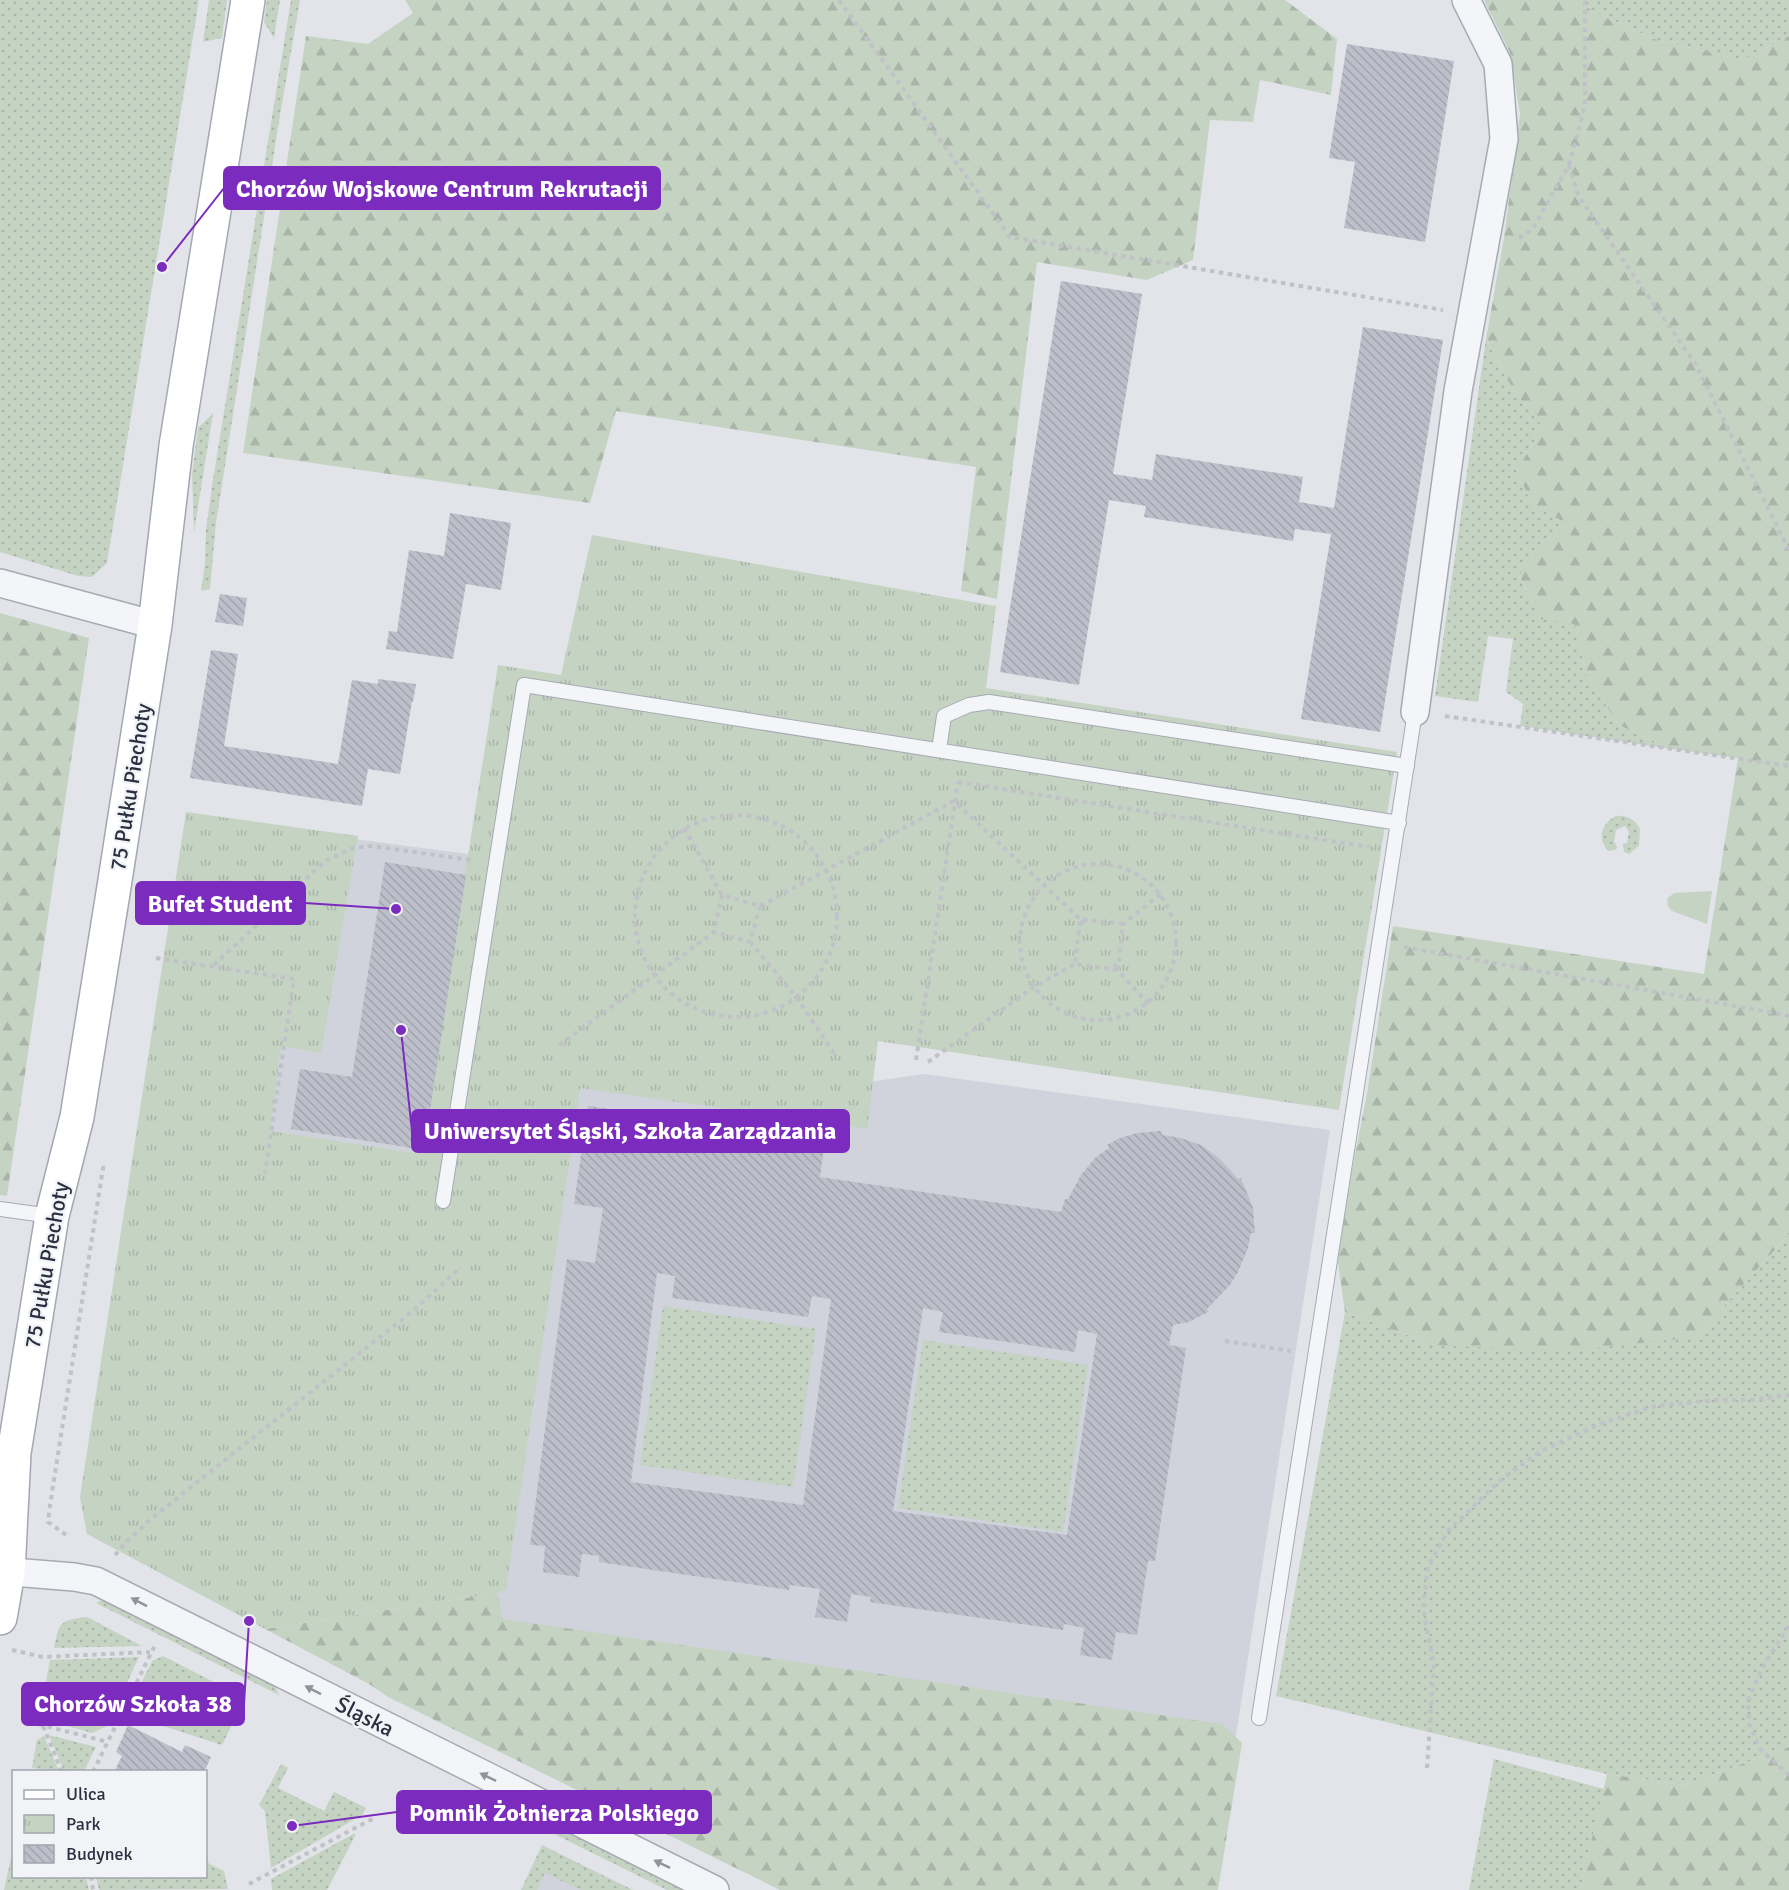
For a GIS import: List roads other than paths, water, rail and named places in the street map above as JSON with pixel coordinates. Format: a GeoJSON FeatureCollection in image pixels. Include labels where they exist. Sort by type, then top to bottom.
{"type":"FeatureCollection","features":[{"type":"Feature","properties":{"kind":"main road","name":"75 Pułku Piechoty"},"geometry":{"type":"LineString","coordinates":[[0,1618],[14,1454],[52,1216],[76,1117],[155,625],[176,446],[248,0]]}},
{"type":"Feature","properties":{"kind":"street"},"geometry":{"type":"LineString","coordinates":[[1416,712],[1458,391],[1504,139],[1498,64],[1466,0]]}},
{"type":"Feature","properties":{"kind":"street"},"geometry":{"type":"LineString","coordinates":[[0,583],[155,625]]}},
{"type":"Feature","properties":{"kind":"street","name":"Śląska"},"geometry":{"type":"LineString","coordinates":[[4,1572],[74,1577],[96,1581],[715,1890]]}},
{"type":"Feature","properties":{"kind":"lane"},"geometry":{"type":"LineString","coordinates":[[443,1201],[525,685],[1399,823]]}},
{"type":"Feature","properties":{"kind":"lane"},"geometry":{"type":"LineString","coordinates":[[939,750],[944,716],[969,705],[989,702],[1407,766]]}},
{"type":"Feature","properties":{"kind":"lane"},"geometry":{"type":"LineString","coordinates":[[1259,1718],[1416,712]]}},
{"type":"Feature","properties":{"kind":"lane"},"geometry":{"type":"LineString","coordinates":[[0,1209],[52,1216]]}},
{"type":"Feature","properties":{"kind":"place","name":"Chorzów Wojskowe Centrum Rekrutacji"},"geometry":{"type":"Point","coordinates":[162,267]}},
{"type":"Feature","properties":{"kind":"place","name":"Bufet Student"},"geometry":{"type":"Point","coordinates":[396,909]}},
{"type":"Feature","properties":{"kind":"place","name":"Uniwersytet Śląski, Szkoła Zarządzania"},"geometry":{"type":"Point","coordinates":[401,1030]}},
{"type":"Feature","properties":{"kind":"place","name":"Chorzów Szkoła 38"},"geometry":{"type":"Point","coordinates":[249,1621]}},
{"type":"Feature","properties":{"kind":"place","name":"Pomnik Żołnierza Polskiego"},"geometry":{"type":"Point","coordinates":[292,1826]}}]}
